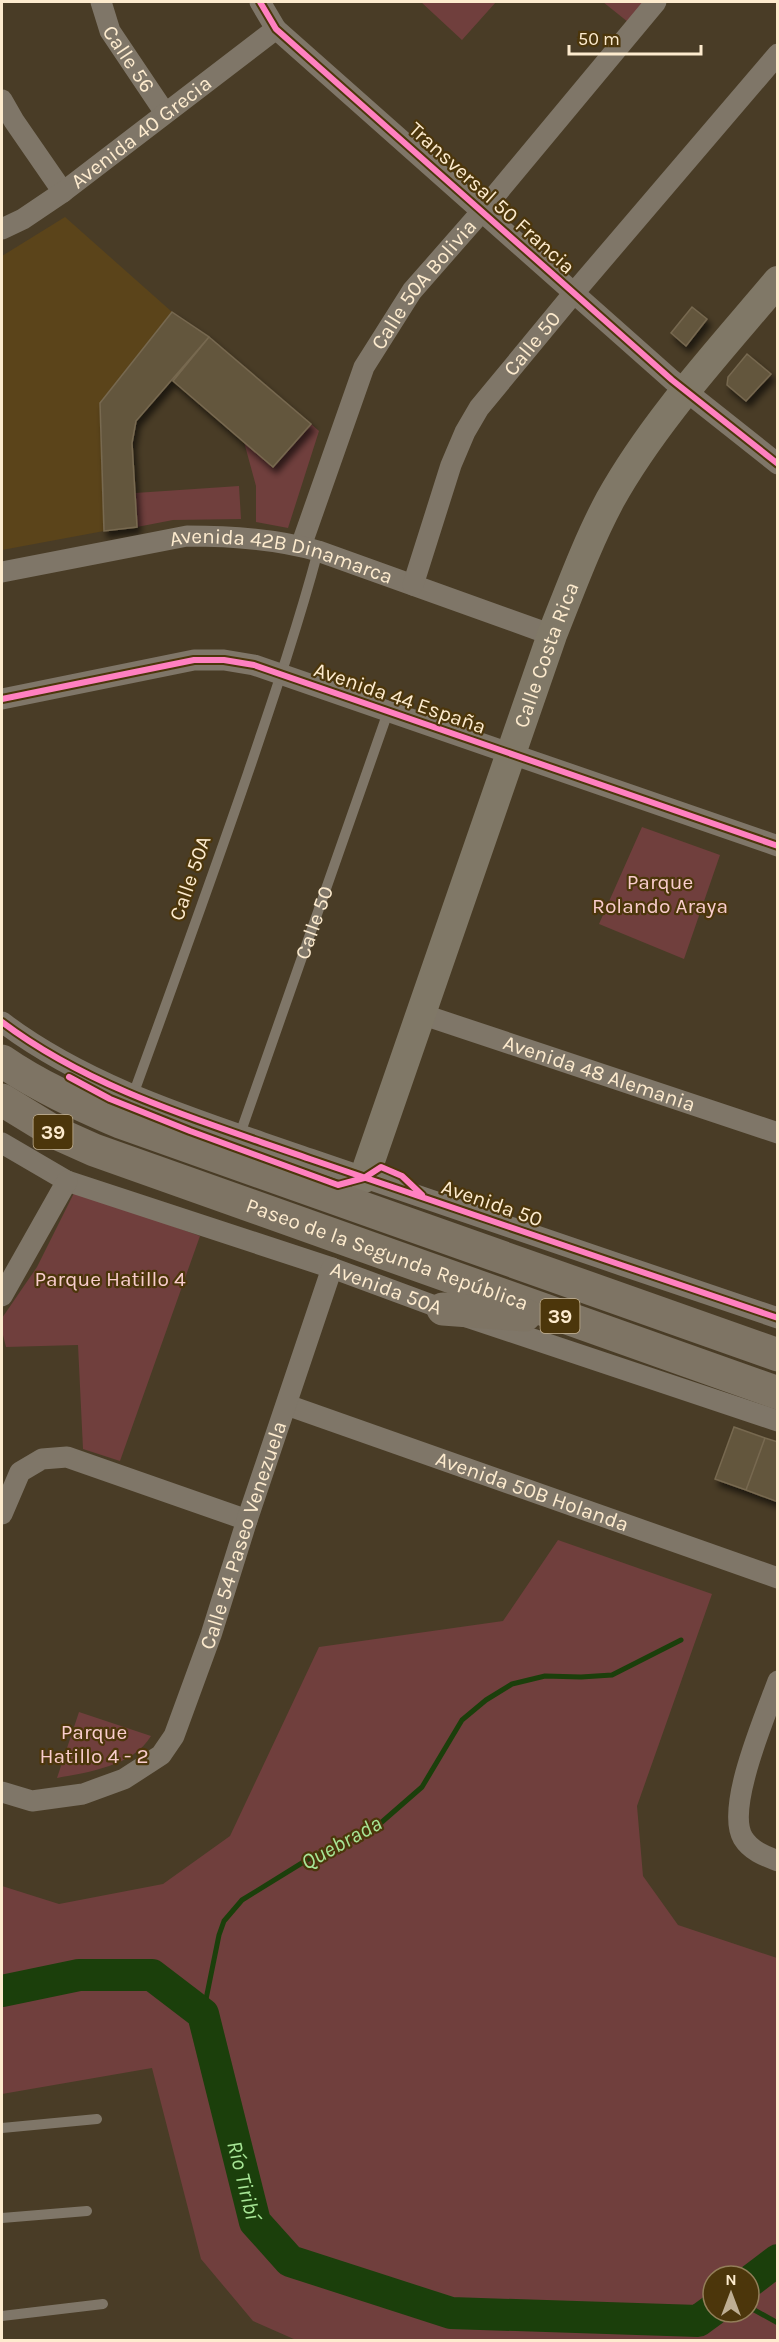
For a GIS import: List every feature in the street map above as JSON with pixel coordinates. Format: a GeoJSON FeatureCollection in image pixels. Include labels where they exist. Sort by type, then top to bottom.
{"type":"FeatureCollection","features":[{"type":"Feature","properties":{"kind":"highway","name":"Paseo de la Segunda República"},"geometry":{"type":"LineString","coordinates":[[2,1061],[74,1102],[120,1122],[777,1355]]}},
{"type":"Feature","properties":{"kind":"highway","name":"Paseo de la Segunda República"},"geometry":{"type":"LineString","coordinates":[[2,1100],[56,1133],[94,1150],[344,1237],[777,1393]]}},
{"type":"Feature","properties":{"kind":"highway"},"geometry":{"type":"LineString","coordinates":[[442,1309],[565,1318]]}},
{"type":"Feature","properties":{"kind":"main road","name":"Calle Costa Rica"},"geometry":{"type":"LineString","coordinates":[[364,1178],[552,635],[586,550],[634,461],[686,391],[773,295]]}},
{"type":"Feature","properties":{"kind":"street","name":"Calle 56"},"geometry":{"type":"LineString","coordinates":[[101,2],[110,31],[165,113]]}},
{"type":"Feature","properties":{"kind":"street","name":"Transversal 50 Francia"},"geometry":{"type":"LineString","coordinates":[[260,2],[276,29],[483,210],[573,294],[686,391],[777,464]]}},
{"type":"Feature","properties":{"kind":"street","name":"Calle 50A Bolivia"},"geometry":{"type":"LineString","coordinates":[[310,549],[364,367],[412,291],[483,210],[656,2]]}},
{"type":"Feature","properties":{"kind":"street","name":"Avenida 40 Grecia"},"geometry":{"type":"LineString","coordinates":[[2,229],[23,219],[63,192],[276,29]]}},
{"type":"Feature","properties":{"kind":"street","name":"Calle 50"},"geometry":{"type":"LineString","coordinates":[[413,585],[452,465],[465,432],[479,408],[777,54]]}},
{"type":"Feature","properties":{"kind":"street"},"geometry":{"type":"LineString","coordinates":[[2,100],[63,192]]}},
{"type":"Feature","properties":{"kind":"street","name":"Avenida 42B Dinamarca"},"geometry":{"type":"LineString","coordinates":[[2,572],[187,536],[218,536],[310,549],[552,635]]}},
{"type":"Feature","properties":{"kind":"street","name":"Avenida 44 España"},"geometry":{"type":"LineString","coordinates":[[2,699],[194,660],[224,660],[254,665],[777,846]]}},
{"type":"Feature","properties":{"kind":"street","name":"Avenida 48 Alemania"},"geometry":{"type":"LineString","coordinates":[[421,1014],[777,1133]]}},
{"type":"Feature","properties":{"kind":"street","name":"Avenida 50"},"geometry":{"type":"LineString","coordinates":[[2,1022],[32,1046],[83,1073],[133,1095],[364,1178],[777,1318]]}},
{"type":"Feature","properties":{"kind":"street","name":"Avenida 50A"},"geometry":{"type":"LineString","coordinates":[[2,1143],[67,1180],[332,1268],[442,1309],[777,1421]]}},
{"type":"Feature","properties":{"kind":"street"},"geometry":{"type":"LineString","coordinates":[[2,1296],[67,1180]]}},
{"type":"Feature","properties":{"kind":"street","name":"Calle 54 Paseo Venezuela"},"geometry":{"type":"LineString","coordinates":[[2,1792],[32,1801],[83,1794],[124,1779],[161,1755],[174,1736],[211,1635],[247,1520],[332,1268]]}},
{"type":"Feature","properties":{"kind":"street","name":"Avenida 50B Holanda"},"geometry":{"type":"LineString","coordinates":[[287,1405],[777,1578]]}},
{"type":"Feature","properties":{"kind":"street"},"geometry":{"type":"LineString","coordinates":[[2,1514],[20,1472],[42,1459],[67,1457],[247,1520]]}},
{"type":"Feature","properties":{"kind":"street"},"geometry":{"type":"LineString","coordinates":[[777,1681],[744,1780],[739,1822],[743,1838],[759,1854],[777,1861]]}},
{"type":"Feature","properties":{"kind":"lane","name":"Calle 50A Bolivia"},"geometry":{"type":"LineString","coordinates":[[282,674],[299,623],[310,549]]}},
{"type":"Feature","properties":{"kind":"lane","name":"Calle 50A"},"geometry":{"type":"LineString","coordinates":[[133,1095],[282,674]]}},
{"type":"Feature","properties":{"kind":"lane","name":"Calle 50"},"geometry":{"type":"LineString","coordinates":[[240,1134],[388,712]]}},
{"type":"Feature","properties":{"kind":"lane"},"geometry":{"type":"LineString","coordinates":[[2,2128],[97,2119]]}},
{"type":"Feature","properties":{"kind":"lane"},"geometry":{"type":"LineString","coordinates":[[2,2218],[87,2211]]}},
{"type":"Feature","properties":{"kind":"lane"},"geometry":{"type":"LineString","coordinates":[[2,2316],[103,2304]]}},
{"type":"Feature","properties":{"kind":"shaded area"},"geometry":{"type":"Polygon","coordinates":[[[65,217],[172,312],[100,403],[104,531],[2,550],[2,256],[65,217]]]}},
{"type":"Feature","properties":{"kind":"green space"},"geometry":{"type":"Polygon","coordinates":[[[421,2],[496,2],[462,40],[421,2]]]}},
{"type":"Feature","properties":{"kind":"green space"},"geometry":{"type":"Polygon","coordinates":[[[603,2],[646,2],[628,22],[603,2]]]}},
{"type":"Feature","properties":{"kind":"green space"},"geometry":{"type":"Polygon","coordinates":[[[311,424],[319,431],[288,528],[256,522],[256,486],[244,442],[273,467],[311,424]]]}},
{"type":"Feature","properties":{"kind":"green space"},"geometry":{"type":"Polygon","coordinates":[[[239,486],[241,519],[173,520],[137,527],[135,493],[239,486]]]}},
{"type":"Feature","properties":{"kind":"green space","name":"Parque Rolando Araya"},"geometry":{"type":"Polygon","coordinates":[[[642,827],[720,855],[684,959],[599,924],[642,827]]]}},
{"type":"Feature","properties":{"kind":"green space","name":"Parque Hatillo 4"},"geometry":{"type":"Polygon","coordinates":[[[75,1191],[200,1236],[120,1461],[83,1449],[78,1345],[6,1347],[2,1331],[2,1318],[37,1267],[75,1191]]]}},
{"type":"Feature","properties":{"kind":"green space"},"geometry":{"type":"Polygon","coordinates":[[[558,1540],[712,1594],[637,1806],[643,1876],[678,1925],[777,1958],[777,2340],[296,2340],[253,2321],[201,2259],[152,2068],[2,2094],[2,1886],[59,1904],[163,1884],[230,1836],[319,1647],[503,1621],[558,1540]]]}},
{"type":"Feature","properties":{"kind":"green space","name":"Parque Hatillo 4 - 2"},"geometry":{"type":"Polygon","coordinates":[[[79,1712],[151,1736],[143,1746],[122,1761],[96,1770],[57,1778],[79,1712]]]}},
{"type":"Feature","properties":{"kind":"building"},"geometry":{"type":"Polygon","coordinates":[[[692,307],[707,319],[686,346],[671,333],[692,307]]]}},
{"type":"Feature","properties":{"kind":"building"},"geometry":{"type":"Polygon","coordinates":[[[172,312],[209,337],[136,421],[132,443],[137,527],[104,531],[100,403],[172,312]]]}},
{"type":"Feature","properties":{"kind":"building"},"geometry":{"type":"Polygon","coordinates":[[[209,337],[311,424],[273,467],[173,381],[209,337]]]}},
{"type":"Feature","properties":{"kind":"building"},"geometry":{"type":"Polygon","coordinates":[[[747,354],[771,374],[746,401],[727,385],[728,377],[747,354]]]}},
{"type":"Feature","properties":{"kind":"building"},"geometry":{"type":"Polygon","coordinates":[[[734,1427],[765,1438],[746,1490],[715,1479],[734,1427]]]}},
{"type":"Feature","properties":{"kind":"building"},"geometry":{"type":"Polygon","coordinates":[[[765,1438],[778,1442],[778,1502],[746,1490],[765,1438]]]}},
{"type":"Feature","properties":{"kind":"waterway","name":"Quebrada"},"geometry":{"type":"LineString","coordinates":[[203,2014],[219,1935],[224,1921],[242,1900],[310,1858],[375,1828],[422,1787],[462,1720],[486,1700],[512,1684],[545,1676],[612,1675],[681,1640]]}},
{"type":"Feature","properties":{"kind":"waterway","name":"Río Tiribí"},"geometry":{"type":"LineString","coordinates":[[2,1991],[79,1975],[152,1975],[203,2014],[255,2222],[290,2261],[451,2313],[698,2321],[701,2319]]}},
{"type":"Feature","properties":{"kind":"waterway","name":"Río Tiribí"},"geometry":{"type":"LineString","coordinates":[[761,2273],[778,2260]]}},
{"type":"Feature","properties":{"kind":"waterway"},"geometry":{"type":"LineString","coordinates":[[761,2314],[778,2323]]}},
{"type":"Feature","properties":{"kind":"cycle path"},"geometry":{"type":"LineString","coordinates":[[260,2],[276,29],[672,380],[778,464]]}},
{"type":"Feature","properties":{"kind":"cycle path"},"geometry":{"type":"LineString","coordinates":[[2,699],[194,660],[224,660],[254,665],[778,846]]}},
{"type":"Feature","properties":{"kind":"cycle path"},"geometry":{"type":"LineString","coordinates":[[2,1022],[73,1067],[150,1102],[778,1318]]}},
{"type":"Feature","properties":{"kind":"cycle path"},"geometry":{"type":"LineString","coordinates":[[69,1077],[110,1099],[338,1185],[364,1178],[381,1167],[402,1176],[422,1195]]}}]}
